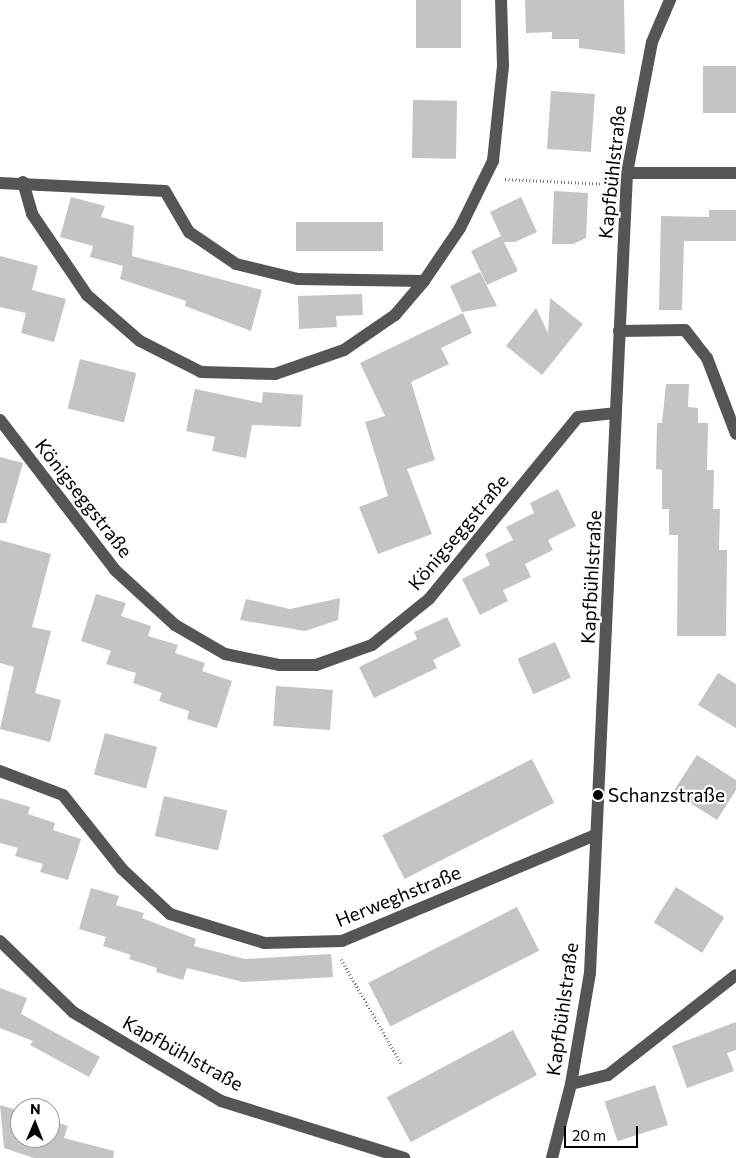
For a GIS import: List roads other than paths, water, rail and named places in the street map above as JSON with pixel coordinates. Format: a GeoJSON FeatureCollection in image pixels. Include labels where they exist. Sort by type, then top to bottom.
{"type":"FeatureCollection","features":[{"type":"Feature","properties":{"kind":"street"},"geometry":{"type":"LineString","coordinates":[[23,182],[32,214],[87,295],[140,341],[201,372],[275,374],[344,350],[395,315],[424,281],[460,228],[493,161],[503,66],[501,0]]}},
{"type":"Feature","properties":{"kind":"street","name":"Kapfbühlstraße"},"geometry":{"type":"LineString","coordinates":[[552,1158],[572,1084],[590,973],[593,836],[611,584],[615,413],[627,179],[645,70],[670,0]]}},
{"type":"Feature","properties":{"kind":"street"},"geometry":{"type":"LineString","coordinates":[[627,179],[736,173]]}},
{"type":"Feature","properties":{"kind":"street"},"geometry":{"type":"LineString","coordinates":[[0,183],[23,182],[165,191],[189,232],[236,264],[298,279],[424,281]]}},
{"type":"Feature","properties":{"kind":"street"},"geometry":{"type":"LineString","coordinates":[[619,331],[685,330],[706,358],[736,434]]}},
{"type":"Feature","properties":{"kind":"street","name":"Königseggstraße"},"geometry":{"type":"LineString","coordinates":[[0,420],[114,570],[175,625],[225,654],[279,665],[316,665],[372,645],[429,599],[578,417],[615,413]]}},
{"type":"Feature","properties":{"kind":"street","name":"Herweghstraße"},"geometry":{"type":"LineString","coordinates":[[0,771],[63,795],[122,869],[170,914],[264,943],[342,941],[593,836]]}},
{"type":"Feature","properties":{"kind":"street","name":"Kapfbühlstraße"},"geometry":{"type":"LineString","coordinates":[[0,941],[72,1012],[222,1101],[404,1158]]}},
{"type":"Feature","properties":{"kind":"street"},"geometry":{"type":"LineString","coordinates":[[572,1084],[608,1075],[736,975]]}},
{"type":"Feature","properties":{"kind":"place","name":"Schanzstraße"},"geometry":{"type":"Point","coordinates":[598,795]}}]}
